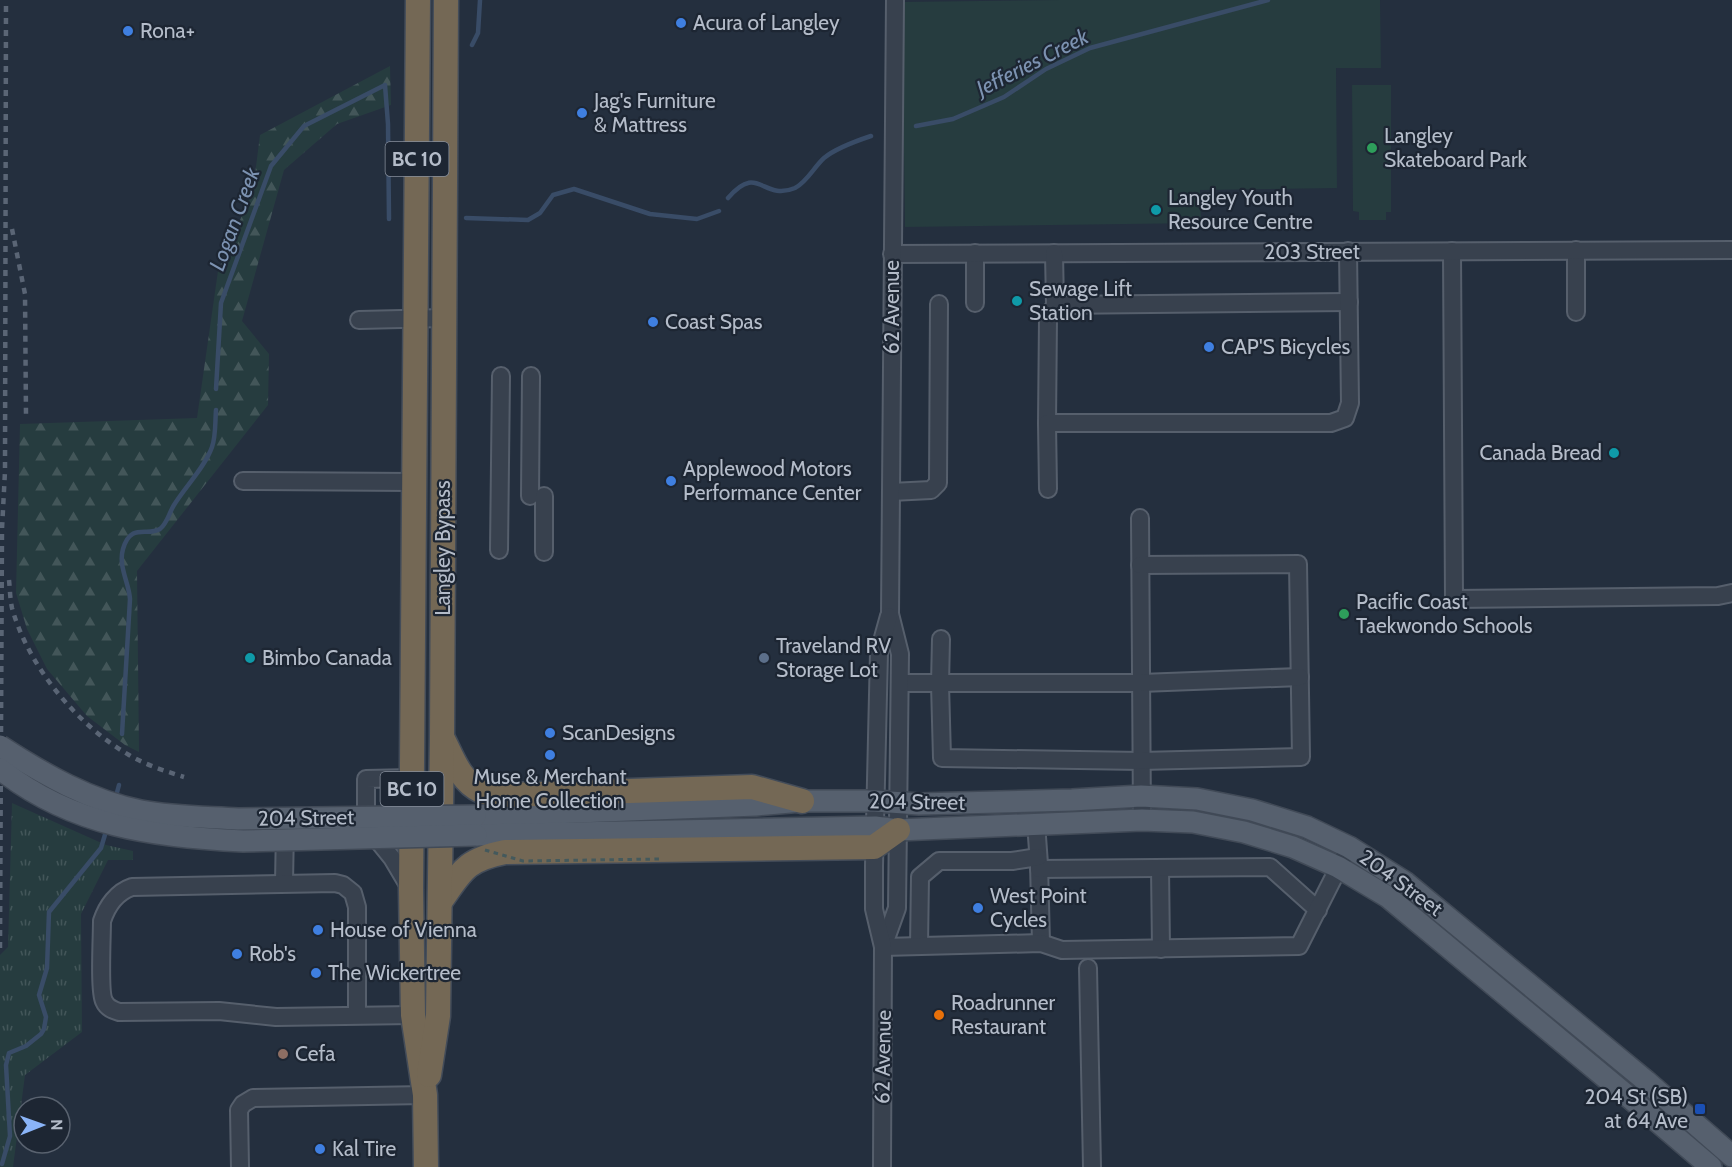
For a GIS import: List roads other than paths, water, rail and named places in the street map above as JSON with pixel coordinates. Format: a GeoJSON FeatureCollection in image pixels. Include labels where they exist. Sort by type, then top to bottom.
{"type":"FeatureCollection","features":[{"type":"Feature","properties":{"kind":"highway","name":"Langley Bypass"},"geometry":{"type":"LineString","coordinates":[[418,0],[411,890],[413,1015],[425,1095],[426,1167]]}},
{"type":"Feature","properties":{"kind":"highway","name":"Langley Bypass"},"geometry":{"type":"LineString","coordinates":[[425,1095],[438,1016],[442,737],[446,0]]}},
{"type":"Feature","properties":{"kind":"highway"},"geometry":{"type":"LineString","coordinates":[[442,737],[458,769],[470,784],[483,792],[506,795],[752,787],[802,801]]}},
{"type":"Feature","properties":{"kind":"highway"},"geometry":{"type":"LineString","coordinates":[[440,902],[463,870],[473,861],[505,852],[883,835]]}},
{"type":"Feature","properties":{"kind":"main road","name":"204 Street"},"geometry":{"type":"LineString","coordinates":[[0,746],[69,786],[119,805],[141,811],[199,817],[883,835],[1036,823],[1142,820],[1193,822],[1244,832],[1293,847],[1338,867],[1396,905],[1596,1069],[1711,1167]]}},
{"type":"Feature","properties":{"kind":"main road","name":"204 Street"},"geometry":{"type":"LineString","coordinates":[[0,769],[36,793],[70,810],[117,826],[145,832],[243,841],[802,801],[924,804],[1141,796],[1197,799],[1252,810],[1307,826],[1349,847],[1406,883],[1646,1081],[1732,1156]]}},
{"type":"Feature","properties":{"kind":"street","name":"62 Avenue"},"geometry":{"type":"LineString","coordinates":[[882,1167],[884,947],[874,909],[883,835],[898,802],[900,683],[900,654],[890,614],[895,0]]}},
{"type":"Feature","properties":{"kind":"street"},"geometry":{"type":"LineString","coordinates":[[1576,250],[1576,312]]}},
{"type":"Feature","properties":{"kind":"street","name":"203 Street"},"geometry":{"type":"LineString","coordinates":[[892,254],[1732,250]]}},
{"type":"Feature","properties":{"kind":"street"},"geometry":{"type":"LineString","coordinates":[[1047,423],[1331,423],[1345,418],[1350,403],[1348,251]]}},
{"type":"Feature","properties":{"kind":"street"},"geometry":{"type":"LineString","coordinates":[[1452,251],[1454,599],[1718,596],[1732,593]]}},
{"type":"Feature","properties":{"kind":"street"},"geometry":{"type":"LineString","coordinates":[[975,253],[975,303]]}},
{"type":"Feature","properties":{"kind":"street"},"geometry":{"type":"LineString","coordinates":[[1048,489],[1048,318],[1055,305],[1054,253]]}},
{"type":"Feature","properties":{"kind":"street"},"geometry":{"type":"LineString","coordinates":[[1055,305],[1349,302]]}},
{"type":"Feature","properties":{"kind":"street"},"geometry":{"type":"LineString","coordinates":[[891,492],[931,490],[938,483],[939,304]]}},
{"type":"Feature","properties":{"kind":"street"},"geometry":{"type":"LineString","coordinates":[[359,320],[444,318]]}},
{"type":"Feature","properties":{"kind":"street"},"geometry":{"type":"LineString","coordinates":[[498,550],[501,376]]}},
{"type":"Feature","properties":{"kind":"street"},"geometry":{"type":"LineString","coordinates":[[531,376],[537,496],[544,552]]}},
{"type":"Feature","properties":{"kind":"street"},"geometry":{"type":"LineString","coordinates":[[243,481],[414,482]]}},
{"type":"Feature","properties":{"kind":"street"},"geometry":{"type":"LineString","coordinates":[[1140,518],[1142,820]]}},
{"type":"Feature","properties":{"kind":"street"},"geometry":{"type":"LineString","coordinates":[[941,639],[942,758],[1141,761],[1301,757],[1298,564],[1140,565]]}},
{"type":"Feature","properties":{"kind":"street","name":"62 Avenue"},"geometry":{"type":"LineString","coordinates":[[884,947],[897,908],[875,801],[879,652],[890,614]]}},
{"type":"Feature","properties":{"kind":"street"},"geometry":{"type":"LineString","coordinates":[[900,683],[1141,683],[1300,677]]}},
{"type":"Feature","properties":{"kind":"street"},"geometry":{"type":"LineString","coordinates":[[411,890],[392,858],[366,826],[366,779],[412,778]]}},
{"type":"Feature","properties":{"kind":"street"},"geometry":{"type":"LineString","coordinates":[[1036,823],[1041,943]]}},
{"type":"Feature","properties":{"kind":"street"},"geometry":{"type":"LineString","coordinates":[[284,883],[285,827],[366,826]]}},
{"type":"Feature","properties":{"kind":"street"},"geometry":{"type":"LineString","coordinates":[[884,947],[1041,943],[1062,950],[1299,946],[1349,847]]}},
{"type":"Feature","properties":{"kind":"street"},"geometry":{"type":"LineString","coordinates":[[919,946],[920,877],[939,861],[1012,861],[1160,868],[1270,867],[1318,910]]}},
{"type":"Feature","properties":{"kind":"street"},"geometry":{"type":"LineString","coordinates":[[1160,868],[1161,949]]}},
{"type":"Feature","properties":{"kind":"street"},"geometry":{"type":"LineString","coordinates":[[357,1016],[357,907],[353,893],[343,885],[284,883],[132,887],[123,890],[105,911],[102,921],[102,989],[104,1001],[111,1009],[119,1012],[219,1011],[276,1017],[357,1016],[413,1015]]}},
{"type":"Feature","properties":{"kind":"street"},"geometry":{"type":"LineString","coordinates":[[1088,968],[1092,1167]]}},
{"type":"Feature","properties":{"kind":"street"},"geometry":{"type":"LineString","coordinates":[[240,1167],[239,1110],[253,1098],[425,1095]]}},
{"type":"Feature","properties":{"kind":"waterway","name":"Logan Creek"},"geometry":{"type":"LineString","coordinates":[[472,45],[478,33],[480,0]]}},
{"type":"Feature","properties":{"kind":"waterway","name":"Jefferies Creek"},"geometry":{"type":"LineString","coordinates":[[916,126],[953,119],[1004,97],[1046,69],[1090,48],[1268,0]]}},
{"type":"Feature","properties":{"kind":"waterway","name":"Logan Creek"},"geometry":{"type":"LineString","coordinates":[[216,389],[221,303],[271,166],[304,126],[385,85],[388,124],[389,219]]}},
{"type":"Feature","properties":{"kind":"waterway","name":"Jefferies Creek"},"geometry":{"type":"LineString","coordinates":[[728,198],[747,183],[784,191],[795,188],[829,154],[871,136]]}},
{"type":"Feature","properties":{"kind":"waterway","name":"Jefferies Creek"},"geometry":{"type":"LineString","coordinates":[[466,218],[528,220],[540,213],[553,195],[574,189],[650,214],[697,219],[719,211]]}},
{"type":"Feature","properties":{"kind":"waterway","name":"Logan Creek"},"geometry":{"type":"LineString","coordinates":[[122,734],[130,599],[122,562],[123,549],[130,536],[135,533],[155,531],[164,524],[174,505],[209,454],[214,438],[216,410]]}},
{"type":"Feature","properties":{"kind":"waterway","name":"Logan Creek"},"geometry":{"type":"LineString","coordinates":[[115,800],[119,785]]}},
{"type":"Feature","properties":{"kind":"waterway","name":"Logan Creek"},"geometry":{"type":"LineString","coordinates":[[2,1164],[10,1136],[6,1065],[9,1053],[26,1046],[44,1029],[46,1017],[39,995],[47,968],[49,912],[101,848],[107,828]]}},
{"type":"Feature","properties":{"kind":"railway"},"geometry":{"type":"LineString","coordinates":[[0,948],[2,529],[5,471],[6,0]]}},
{"type":"Feature","properties":{"kind":"railway"},"geometry":{"type":"LineString","coordinates":[[12,229],[25,294],[26,416]]}},
{"type":"Feature","properties":{"kind":"railway"},"geometry":{"type":"LineString","coordinates":[[9,580],[12,608],[19,630],[42,672],[73,711],[91,728],[129,755],[149,765],[184,777]]}},
{"type":"Feature","properties":{"kind":"place","name":"Acura of Langley"},"geometry":{"type":"Point","coordinates":[681,23]}},
{"type":"Feature","properties":{"kind":"place","name":"Rona+"},"geometry":{"type":"Point","coordinates":[128,31]}},
{"type":"Feature","properties":{"kind":"place","name":"Jag's Furniture & Mattress"},"geometry":{"type":"Point","coordinates":[582,113]}},
{"type":"Feature","properties":{"kind":"place","name":"Langley Skateboard Park"},"geometry":{"type":"Point","coordinates":[1372,148]}},
{"type":"Feature","properties":{"kind":"place","name":"Langley Youth Resource Centre"},"geometry":{"type":"Point","coordinates":[1156,210]}},
{"type":"Feature","properties":{"kind":"place","name":"Sewage Lift Station"},"geometry":{"type":"Point","coordinates":[1017,301]}},
{"type":"Feature","properties":{"kind":"place","name":"Coast Spas"},"geometry":{"type":"Point","coordinates":[653,322]}},
{"type":"Feature","properties":{"kind":"place","name":"CAP'S Bicycles"},"geometry":{"type":"Point","coordinates":[1209,347]}},
{"type":"Feature","properties":{"kind":"place","name":"Canada Bread"},"geometry":{"type":"Point","coordinates":[1614,453]}},
{"type":"Feature","properties":{"kind":"place","name":"Applewood Motors Performance Center"},"geometry":{"type":"Point","coordinates":[671,481]}},
{"type":"Feature","properties":{"kind":"place","name":"Pacific Coast Taekwondo Schools"},"geometry":{"type":"Point","coordinates":[1344,614]}},
{"type":"Feature","properties":{"kind":"place","name":"Bimbo Canada"},"geometry":{"type":"Point","coordinates":[250,658]}},
{"type":"Feature","properties":{"kind":"place","name":"Traveland RV Storage Lot"},"geometry":{"type":"Point","coordinates":[764,658]}},
{"type":"Feature","properties":{"kind":"place","name":"ScanDesigns"},"geometry":{"type":"Point","coordinates":[550,733]}},
{"type":"Feature","properties":{"kind":"place","name":"Muse & Merchant Home Collection"},"geometry":{"type":"Point","coordinates":[550,755]}},
{"type":"Feature","properties":{"kind":"place","name":"West Point Cycles"},"geometry":{"type":"Point","coordinates":[978,908]}},
{"type":"Feature","properties":{"kind":"place","name":"House of Vienna"},"geometry":{"type":"Point","coordinates":[318,930]}},
{"type":"Feature","properties":{"kind":"place","name":"Rob's"},"geometry":{"type":"Point","coordinates":[237,954]}},
{"type":"Feature","properties":{"kind":"place","name":"The Wickertree"},"geometry":{"type":"Point","coordinates":[316,973]}},
{"type":"Feature","properties":{"kind":"place","name":"Roadrunner Restaurant"},"geometry":{"type":"Point","coordinates":[939,1015]}},
{"type":"Feature","properties":{"kind":"place","name":"Cefa"},"geometry":{"type":"Point","coordinates":[283,1054]}},
{"type":"Feature","properties":{"kind":"place","name":"204 St (SB) at 64 Ave"},"geometry":{"type":"Point","coordinates":[1700,1109]}},
{"type":"Feature","properties":{"kind":"place","name":"Kal Tire"},"geometry":{"type":"Point","coordinates":[320,1149]}}]}
